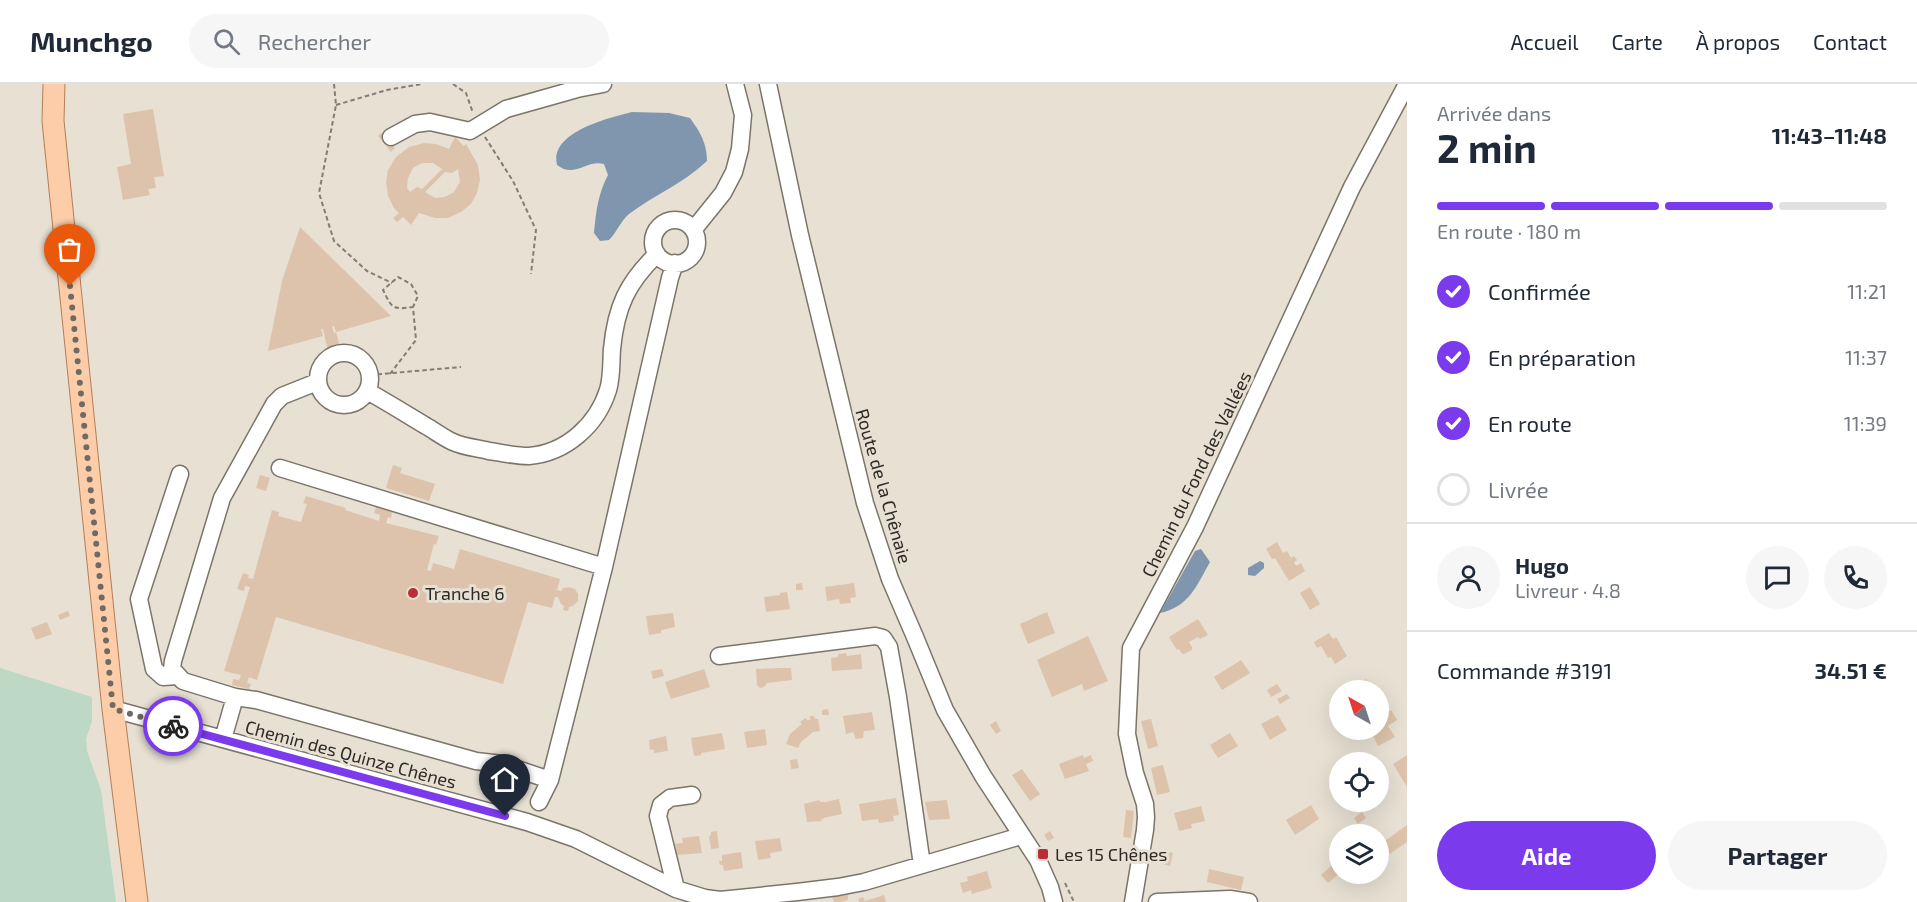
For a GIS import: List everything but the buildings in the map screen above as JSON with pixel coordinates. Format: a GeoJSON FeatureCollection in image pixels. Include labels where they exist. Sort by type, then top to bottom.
{"type":"FeatureCollection","features":[{"type":"Feature","properties":{"kind":"main road"},"geometry":{"type":"LineString","coordinates":[[54,84],[53,121],[113,709],[137,902]]}},
{"type":"Feature","properties":{"kind":"street"},"geometry":{"type":"LineString","coordinates":[[391,137],[415,124],[430,122],[470,131],[506,109],[603,84]]}},
{"type":"Feature","properties":{"kind":"street"},"geometry":{"type":"LineString","coordinates":[[694,229],[723,194],[734,172],[740,149],[744,115],[735,84]]}},
{"type":"Feature","properties":{"kind":"street","name":"Route de la Chênaie"},"geometry":{"type":"LineString","coordinates":[[768,84],[800,235],[865,503],[890,579],[945,710],[961,740],[1038,860],[1054,902]]}},
{"type":"Feature","properties":{"kind":"street","name":"Chemin du Fond des Vallées"},"geometry":{"type":"LineString","coordinates":[[1133,902],[1146,817],[1145,804],[1135,773],[1127,734],[1131,648],[1195,527],[1352,187],[1407,84]]}},
{"type":"Feature","properties":{"kind":"street"},"geometry":{"type":"LineString","coordinates":[[678,220],[694,229],[696,249],[688,259],[675,263],[668,262],[657,254],[654,236],[661,225],[678,220]]}},
{"type":"Feature","properties":{"kind":"street"},"geometry":{"type":"LineString","coordinates":[[369,383],[454,442],[502,453],[529,456],[551,452],[567,444],[582,432],[592,421],[603,402],[611,378],[616,319],[624,294],[657,254]]}},
{"type":"Feature","properties":{"kind":"street"},"geometry":{"type":"LineString","coordinates":[[539,802],[549,780],[604,567],[675,263]]}},
{"type":"Feature","properties":{"kind":"street"},"geometry":{"type":"LineString","coordinates":[[339,352],[358,356],[366,364],[369,383],[357,401],[339,405],[328,400],[321,392],[317,382],[320,367],[325,360],[339,352]]}},
{"type":"Feature","properties":{"kind":"street"},"geometry":{"type":"LineString","coordinates":[[317,382],[282,396],[274,404],[222,498],[172,661],[172,669],[183,681],[235,697],[256,700],[476,761],[502,764],[549,780]]}},
{"type":"Feature","properties":{"kind":"street"},"geometry":{"type":"LineString","coordinates":[[280,468],[604,567]]}},
{"type":"Feature","properties":{"kind":"street"},"geometry":{"type":"LineString","coordinates":[[178,676],[163,677],[154,669],[139,599],[180,474]]}},
{"type":"Feature","properties":{"kind":"street"},"geometry":{"type":"LineString","coordinates":[[719,656],[875,636],[883,638],[889,646],[922,865]]}},
{"type":"Feature","properties":{"kind":"street"},"geometry":{"type":"LineString","coordinates":[[223,739],[235,697]]}},
{"type":"Feature","properties":{"kind":"street","name":"Chemin des Quinze Chênes"},"geometry":{"type":"LineString","coordinates":[[113,709],[527,822],[576,839],[676,889],[705,898],[720,900],[864,882],[1014,838],[1020,833]]}},
{"type":"Feature","properties":{"kind":"street"},"geometry":{"type":"LineString","coordinates":[[676,889],[658,816],[661,805],[670,798],[692,795]]}},
{"type":"Feature","properties":{"kind":"street"},"geometry":{"type":"LineString","coordinates":[[1157,902],[1230,898],[1249,902]]}},
{"type":"Feature","properties":{"kind":"path"},"geometry":{"type":"LineString","coordinates":[[334,84],[336,105],[319,193],[334,241],[367,270],[392,283]]}},
{"type":"Feature","properties":{"kind":"path"},"geometry":{"type":"LineString","coordinates":[[336,105],[387,90],[422,84]]}},
{"type":"Feature","properties":{"kind":"path"},"geometry":{"type":"LineString","coordinates":[[453,84],[466,93],[478,127],[513,181],[536,230],[531,274]]}},
{"type":"Feature","properties":{"kind":"path"},"geometry":{"type":"LineString","coordinates":[[390,374],[416,340],[413,307],[418,296],[411,284],[398,277],[383,290],[391,306],[398,309],[413,307]]}},
{"type":"Feature","properties":{"kind":"path"},"geometry":{"type":"LineString","coordinates":[[369,383],[390,374],[461,367]]}},
{"type":"Feature","properties":{"kind":"path"},"geometry":{"type":"LineString","coordinates":[[1064,881],[1074,902]]}},
{"type":"Feature","properties":{"kind":"green space"},"geometry":{"type":"Polygon","coordinates":[[[0,668],[92,697],[92,721],[86,739],[87,751],[101,790],[116,902],[0,902],[0,668]]]}},
{"type":"Feature","properties":{"kind":"water"},"geometry":{"type":"Polygon","coordinates":[[[632,112],[669,113],[690,118],[702,138],[707,161],[689,176],[629,214],[609,240],[600,241],[594,233],[598,203],[608,175],[604,164],[592,164],[575,170],[563,169],[557,165],[557,153],[571,135],[583,128],[632,112]]]}},
{"type":"Feature","properties":{"kind":"water"},"geometry":{"type":"Polygon","coordinates":[[[1201,549],[1210,562],[1196,587],[1178,606],[1160,613],[1195,551],[1201,549]]]}},
{"type":"Feature","properties":{"kind":"water"},"geometry":{"type":"Polygon","coordinates":[[[1260,561],[1264,563],[1264,568],[1255,576],[1248,575],[1248,568],[1260,561]]]}},
{"type":"Feature","properties":{"kind":"way so far"},"geometry":{"type":"LineString","coordinates":[[70,286],[113,709],[173,726]]}},
{"type":"Feature","properties":{"kind":"place","name":"Tranche 6"},"geometry":{"type":"Point","coordinates":[413,593]}},
{"type":"Feature","properties":{"kind":"place","name":"Les 15 Chênes"},"geometry":{"type":"Point","coordinates":[1043,854]}},
{"type":"Feature","properties":{"kind":"route"},"geometry":{"type":"LineString","coordinates":[[173,726],[505,816]]}}]}
